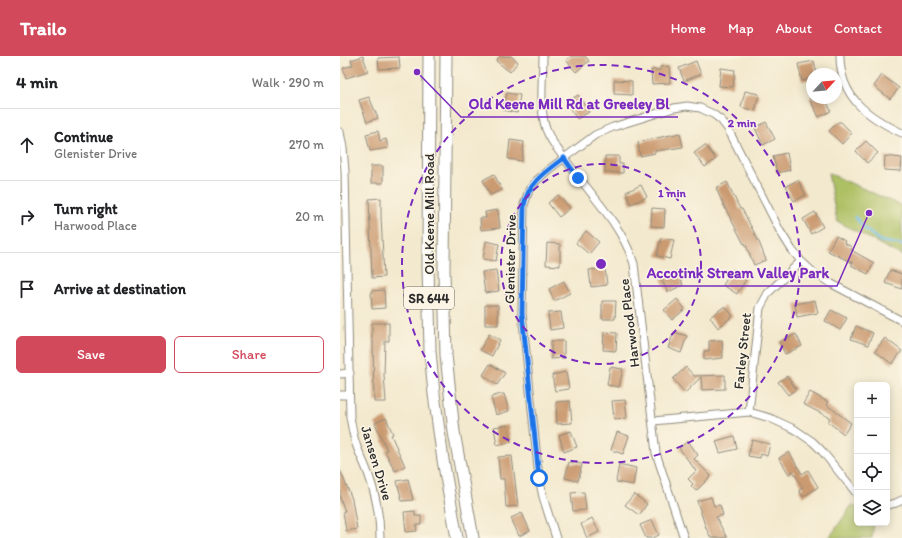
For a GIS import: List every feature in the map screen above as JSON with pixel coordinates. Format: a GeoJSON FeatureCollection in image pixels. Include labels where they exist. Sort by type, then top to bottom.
{"type":"FeatureCollection","features":[{"type":"Feature","properties":{"kind":"main road","name":"Old Keene Mill Road"},"geometry":{"type":"LineString","coordinates":[[429,56],[428,274],[430,351],[443,460],[457,538]]}},
{"type":"Feature","properties":{"kind":"main road","name":"Old Keene Mill Road"},"geometry":{"type":"LineString","coordinates":[[446,56],[444,277],[446,355],[454,432],[473,538]]}},
{"type":"Feature","properties":{"kind":"street","name":"Harwood Place"},"geometry":{"type":"LineString","coordinates":[[543,56],[543,119],[550,138],[618,229],[631,252],[637,276],[656,453],[684,538]]}},
{"type":"Feature","properties":{"kind":"street"},"geometry":{"type":"LineString","coordinates":[[840,56],[843,78],[860,107],[874,118],[902,133]]}},
{"type":"Feature","properties":{"kind":"street","name":"Glenister Drive"},"geometry":{"type":"LineString","coordinates":[[556,538],[543,497],[539,478],[522,313],[524,205],[529,190],[535,182],[595,135],[613,127],[674,108],[687,106],[700,108],[713,114],[721,120],[728,129],[780,231],[801,261],[814,273],[832,284],[902,321]]}},
{"type":"Feature","properties":{"kind":"street","name":"Jansen Drive"},"geometry":{"type":"LineString","coordinates":[[340,132],[345,171],[350,417],[352,433],[369,476],[376,499],[380,525],[380,538]]}},
{"type":"Feature","properties":{"kind":"street","name":"Farley Street"},"geometry":{"type":"LineString","coordinates":[[749,412],[760,308],[768,293],[801,261]]}},
{"type":"Feature","properties":{"kind":"street"},"geometry":{"type":"LineString","coordinates":[[340,374],[350,374]]}},
{"type":"Feature","properties":{"kind":"street"},"geometry":{"type":"LineString","coordinates":[[340,395],[350,394]]}},
{"type":"Feature","properties":{"kind":"street"},"geometry":{"type":"LineString","coordinates":[[653,421],[749,412],[770,418],[804,435],[822,451],[854,490]]}},
{"type":"Feature","properties":{"kind":"street"},"geometry":{"type":"LineString","coordinates":[[890,504],[902,500]]}},
{"type":"Feature","properties":{"kind":"green space"},"geometry":{"type":"Polygon","coordinates":[[[828,173],[902,206],[902,256],[837,221],[828,173]]]}},
{"type":"Feature","properties":{"kind":"green space"},"geometry":{"type":"Polygon","coordinates":[[[852,505],[854,506],[854,526],[874,526],[872,538],[829,538],[852,505]]]}},
{"type":"Feature","properties":{"kind":"building"},"geometry":{"type":"Polygon","coordinates":[[[363,56],[368,71],[346,78],[343,68],[353,65],[351,60],[363,56]]]}},
{"type":"Feature","properties":{"kind":"building"},"geometry":{"type":"Polygon","coordinates":[[[500,56],[511,56],[518,62],[510,72],[496,61],[500,56]]]}},
{"type":"Feature","properties":{"kind":"building"},"geometry":{"type":"Polygon","coordinates":[[[571,56],[585,56],[589,61],[576,72],[566,60],[571,56]]]}},
{"type":"Feature","properties":{"kind":"building"},"geometry":{"type":"Polygon","coordinates":[[[399,57],[400,68],[379,69],[378,58],[399,57]]]}},
{"type":"Feature","properties":{"kind":"building"},"geometry":{"type":"Polygon","coordinates":[[[696,61],[701,74],[684,81],[679,68],[696,61]]]}},
{"type":"Feature","properties":{"kind":"building"},"geometry":{"type":"Polygon","coordinates":[[[814,61],[816,68],[806,68],[806,80],[802,81],[798,64],[814,61]]]}},
{"type":"Feature","properties":{"kind":"building"},"geometry":{"type":"Polygon","coordinates":[[[669,66],[670,83],[652,84],[651,70],[660,70],[660,67],[669,66]]]}},
{"type":"Feature","properties":{"kind":"building"},"geometry":{"type":"Polygon","coordinates":[[[721,68],[735,70],[733,87],[719,86],[721,68]]]}},
{"type":"Feature","properties":{"kind":"building"},"geometry":{"type":"Polygon","coordinates":[[[882,75],[899,88],[890,99],[874,86],[882,75]]]}},
{"type":"Feature","properties":{"kind":"building"},"geometry":{"type":"Polygon","coordinates":[[[614,80],[632,81],[632,95],[614,94],[614,80]]]}},
{"type":"Feature","properties":{"kind":"building"},"geometry":{"type":"Polygon","coordinates":[[[745,91],[759,94],[755,111],[741,107],[745,91]]]}},
{"type":"Feature","properties":{"kind":"building"},"geometry":{"type":"Polygon","coordinates":[[[507,93],[520,95],[517,113],[503,110],[507,93]]]}},
{"type":"Feature","properties":{"kind":"building"},"geometry":{"type":"Polygon","coordinates":[[[578,95],[589,112],[577,119],[566,103],[578,95]]]}},
{"type":"Feature","properties":{"kind":"building"},"geometry":{"type":"Polygon","coordinates":[[[369,97],[378,118],[367,122],[359,100],[369,97]]]}},
{"type":"Feature","properties":{"kind":"building"},"geometry":{"type":"Polygon","coordinates":[[[812,104],[828,104],[831,111],[819,117],[812,104]]]}},
{"type":"Feature","properties":{"kind":"building"},"geometry":{"type":"Polygon","coordinates":[[[766,122],[775,139],[763,145],[755,128],[766,122]]]}},
{"type":"Feature","properties":{"kind":"building"},"geometry":{"type":"Polygon","coordinates":[[[838,122],[841,122],[852,133],[842,144],[829,131],[838,122]]]}},
{"type":"Feature","properties":{"kind":"building"},"geometry":{"type":"Polygon","coordinates":[[[378,131],[380,141],[386,139],[388,148],[370,151],[366,134],[378,131]]]}},
{"type":"Feature","properties":{"kind":"building"},"geometry":{"type":"Polygon","coordinates":[[[680,133],[683,147],[655,151],[655,153],[640,156],[638,142],[680,133]]]}},
{"type":"Feature","properties":{"kind":"building"},"geometry":{"type":"Polygon","coordinates":[[[510,140],[524,142],[522,161],[508,159],[510,140]]]}},
{"type":"Feature","properties":{"kind":"building"},"geometry":{"type":"Polygon","coordinates":[[[866,141],[878,153],[867,163],[856,151],[866,141]]]}},
{"type":"Feature","properties":{"kind":"building"},"geometry":{"type":"Polygon","coordinates":[[[705,145],[716,159],[705,167],[694,153],[705,145]]]}},
{"type":"Feature","properties":{"kind":"building"},"geometry":{"type":"Polygon","coordinates":[[[787,153],[790,170],[777,173],[773,156],[787,153]]]}},
{"type":"Feature","properties":{"kind":"building"},"geometry":{"type":"Polygon","coordinates":[[[605,156],[619,156],[619,164],[623,164],[623,173],[605,172],[605,156]]]}},
{"type":"Feature","properties":{"kind":"building"},"geometry":{"type":"Polygon","coordinates":[[[885,156],[902,158],[901,171],[884,170],[885,156]]]}},
{"type":"Feature","properties":{"kind":"building"},"geometry":{"type":"Polygon","coordinates":[[[371,166],[383,166],[383,183],[371,183],[371,166]]]}},
{"type":"Feature","properties":{"kind":"building"},"geometry":{"type":"Polygon","coordinates":[[[494,174],[502,190],[490,195],[483,180],[494,174]]]}},
{"type":"Feature","properties":{"kind":"building"},"geometry":{"type":"Polygon","coordinates":[[[798,180],[806,195],[794,201],[786,186],[798,180]]]}},
{"type":"Feature","properties":{"kind":"building"},"geometry":{"type":"Polygon","coordinates":[[[727,182],[740,209],[742,209],[759,242],[766,260],[754,265],[745,243],[744,244],[716,188],[727,182]]]}},
{"type":"Feature","properties":{"kind":"building"},"geometry":{"type":"Polygon","coordinates":[[[641,185],[647,197],[631,204],[626,192],[641,185]]]}},
{"type":"Feature","properties":{"kind":"building"},"geometry":{"type":"Polygon","coordinates":[[[558,195],[570,208],[559,217],[548,203],[558,195]]]}},
{"type":"Feature","properties":{"kind":"building"},"geometry":{"type":"Polygon","coordinates":[[[381,198],[384,277],[372,278],[369,199],[381,198]]]}},
{"type":"Feature","properties":{"kind":"building"},"geometry":{"type":"Polygon","coordinates":[[[652,208],[665,209],[664,227],[651,226],[652,208]]]}},
{"type":"Feature","properties":{"kind":"building"},"geometry":{"type":"Polygon","coordinates":[[[498,210],[500,228],[481,230],[480,218],[486,218],[485,212],[498,210]]]}},
{"type":"Feature","properties":{"kind":"building"},"geometry":{"type":"Polygon","coordinates":[[[815,212],[823,227],[811,234],[803,219],[815,212]]]}},
{"type":"Feature","properties":{"kind":"building"},"geometry":{"type":"Polygon","coordinates":[[[586,231],[599,242],[589,254],[576,243],[586,231]]]}},
{"type":"Feature","properties":{"kind":"building"},"geometry":{"type":"Polygon","coordinates":[[[836,236],[845,241],[844,243],[852,247],[851,250],[874,263],[868,274],[851,265],[853,263],[828,251],[836,236]]]}},
{"type":"Feature","properties":{"kind":"building"},"geometry":{"type":"Polygon","coordinates":[[[661,238],[674,240],[670,259],[657,256],[661,238]]]}},
{"type":"Feature","properties":{"kind":"building"},"geometry":{"type":"Polygon","coordinates":[[[486,241],[499,244],[496,261],[483,259],[486,241]]]}},
{"type":"Feature","properties":{"kind":"building"},"geometry":{"type":"Polygon","coordinates":[[[547,243],[560,244],[560,266],[546,265],[547,243]]]}},
{"type":"Feature","properties":{"kind":"building"},"geometry":{"type":"Polygon","coordinates":[[[605,268],[607,285],[591,287],[589,270],[605,268]]]}},
{"type":"Feature","properties":{"kind":"building"},"geometry":{"type":"Polygon","coordinates":[[[733,269],[747,278],[737,294],[723,285],[733,269]]]}},
{"type":"Feature","properties":{"kind":"building"},"geometry":{"type":"Polygon","coordinates":[[[496,270],[499,291],[485,293],[482,272],[496,270]]]}},
{"type":"Feature","properties":{"kind":"building"},"geometry":{"type":"Polygon","coordinates":[[[890,270],[902,274],[902,289],[885,283],[890,270]]]}},
{"type":"Feature","properties":{"kind":"building"},"geometry":{"type":"Polygon","coordinates":[[[677,271],[683,285],[668,292],[661,279],[677,271]]]}},
{"type":"Feature","properties":{"kind":"building"},"geometry":{"type":"Polygon","coordinates":[[[564,281],[570,293],[554,301],[549,289],[564,281]]]}},
{"type":"Feature","properties":{"kind":"building"},"geometry":{"type":"Polygon","coordinates":[[[384,290],[385,308],[372,309],[371,291],[384,290]]]}},
{"type":"Feature","properties":{"kind":"building"},"geometry":{"type":"Polygon","coordinates":[[[677,299],[685,309],[672,320],[664,310],[677,299]]]}},
{"type":"Feature","properties":{"kind":"building"},"geometry":{"type":"Polygon","coordinates":[[[815,300],[818,313],[797,317],[795,304],[815,300]]]}},
{"type":"Feature","properties":{"kind":"building"},"geometry":{"type":"Polygon","coordinates":[[[602,301],[616,301],[615,319],[602,319],[602,301]]]}},
{"type":"Feature","properties":{"kind":"building"},"geometry":{"type":"Polygon","coordinates":[[[485,305],[498,305],[498,325],[485,325],[485,305]]]}},
{"type":"Feature","properties":{"kind":"building"},"geometry":{"type":"Polygon","coordinates":[[[725,306],[733,316],[718,328],[710,317],[725,306]]]}},
{"type":"Feature","properties":{"kind":"building"},"geometry":{"type":"Polygon","coordinates":[[[831,310],[847,318],[840,330],[825,321],[831,310]]]}},
{"type":"Feature","properties":{"kind":"building"},"geometry":{"type":"Polygon","coordinates":[[[561,312],[563,328],[550,330],[548,313],[561,312]]]}},
{"type":"Feature","properties":{"kind":"building"},"geometry":{"type":"Polygon","coordinates":[[[372,323],[389,323],[389,341],[385,341],[384,375],[386,402],[374,402],[372,323]]]}},
{"type":"Feature","properties":{"kind":"building"},"geometry":{"type":"Polygon","coordinates":[[[856,326],[873,333],[868,345],[851,339],[856,326]]]}},
{"type":"Feature","properties":{"kind":"building"},"geometry":{"type":"Polygon","coordinates":[[[604,332],[617,333],[616,351],[603,350],[604,332]]]}},
{"type":"Feature","properties":{"kind":"building"},"geometry":{"type":"Polygon","coordinates":[[[674,332],[687,336],[681,353],[668,348],[674,332]]]}},
{"type":"Feature","properties":{"kind":"building"},"geometry":{"type":"Polygon","coordinates":[[[489,334],[500,340],[492,356],[480,350],[489,334]]]}},
{"type":"Feature","properties":{"kind":"building"},"geometry":{"type":"Polygon","coordinates":[[[796,334],[802,346],[785,354],[779,342],[796,334]]]}},
{"type":"Feature","properties":{"kind":"building"},"geometry":{"type":"Polygon","coordinates":[[[885,338],[902,351],[892,364],[875,351],[885,338]]]}},
{"type":"Feature","properties":{"kind":"building"},"geometry":{"type":"Polygon","coordinates":[[[722,340],[723,358],[704,360],[704,351],[709,351],[709,341],[722,340]]]}},
{"type":"Feature","properties":{"kind":"building"},"geometry":{"type":"Polygon","coordinates":[[[551,341],[564,341],[564,358],[551,359],[551,341]]]}},
{"type":"Feature","properties":{"kind":"building"},"geometry":{"type":"Polygon","coordinates":[[[490,364],[505,373],[497,385],[483,375],[490,364]]]}},
{"type":"Feature","properties":{"kind":"building"},"geometry":{"type":"Polygon","coordinates":[[[610,367],[623,369],[619,387],[607,385],[610,367]]]}},
{"type":"Feature","properties":{"kind":"building"},"geometry":{"type":"Polygon","coordinates":[[[686,367],[694,376],[725,375],[725,389],[702,390],[701,377],[685,393],[673,379],[686,367]]]}},
{"type":"Feature","properties":{"kind":"building"},"geometry":{"type":"Polygon","coordinates":[[[566,372],[569,389],[555,391],[552,375],[566,372]]]}},
{"type":"Feature","properties":{"kind":"building"},"geometry":{"type":"Polygon","coordinates":[[[787,376],[796,389],[788,395],[778,382],[787,376]]]}},
{"type":"Feature","properties":{"kind":"building"},"geometry":{"type":"Polygon","coordinates":[[[810,392],[828,402],[827,405],[851,423],[844,434],[828,422],[830,418],[803,404],[810,392]]]}},
{"type":"Feature","properties":{"kind":"building"},"geometry":{"type":"Polygon","coordinates":[[[504,394],[509,411],[496,415],[491,397],[504,394]]]}},
{"type":"Feature","properties":{"kind":"building"},"geometry":{"type":"Polygon","coordinates":[[[625,400],[627,418],[614,419],[612,401],[625,400]]]}},
{"type":"Feature","properties":{"kind":"building"},"geometry":{"type":"Polygon","coordinates":[[[570,401],[572,423],[557,424],[556,402],[570,401]]]}},
{"type":"Feature","properties":{"kind":"building"},"geometry":{"type":"Polygon","coordinates":[[[386,418],[393,434],[391,435],[405,466],[395,471],[385,451],[387,450],[375,423],[386,418]]]}},
{"type":"Feature","properties":{"kind":"building"},"geometry":{"type":"Polygon","coordinates":[[[508,425],[511,442],[497,445],[494,427],[508,425]]]}},
{"type":"Feature","properties":{"kind":"building"},"geometry":{"type":"Polygon","coordinates":[[[571,431],[577,447],[564,452],[559,435],[571,431]]]}},
{"type":"Feature","properties":{"kind":"building"},"geometry":{"type":"Polygon","coordinates":[[[617,432],[629,436],[623,454],[611,450],[617,432]]]}},
{"type":"Feature","properties":{"kind":"building"},"geometry":{"type":"Polygon","coordinates":[[[734,436],[737,449],[720,453],[716,441],[734,436]]]}},
{"type":"Feature","properties":{"kind":"building"},"geometry":{"type":"Polygon","coordinates":[[[752,440],[770,444],[767,456],[761,454],[760,458],[748,456],[752,440]]]}},
{"type":"Feature","properties":{"kind":"building"},"geometry":{"type":"Polygon","coordinates":[[[688,441],[698,455],[694,459],[711,476],[696,491],[691,486],[693,484],[688,479],[696,471],[679,448],[688,441]]]}},
{"type":"Feature","properties":{"kind":"building"},"geometry":{"type":"Polygon","coordinates":[[[789,452],[802,474],[808,470],[818,487],[803,497],[799,490],[803,488],[793,471],[789,474],[779,458],[789,452]]]}},
{"type":"Feature","properties":{"kind":"building"},"geometry":{"type":"Polygon","coordinates":[[[512,456],[518,506],[506,507],[504,479],[500,479],[498,457],[512,456]]]}},
{"type":"Feature","properties":{"kind":"building"},"geometry":{"type":"Polygon","coordinates":[[[569,462],[582,464],[578,481],[565,478],[569,462]]]}},
{"type":"Feature","properties":{"kind":"building"},"geometry":{"type":"Polygon","coordinates":[[[619,464],[636,468],[633,485],[616,482],[619,464]]]}},
{"type":"Feature","properties":{"kind":"building"},"geometry":{"type":"Polygon","coordinates":[[[340,470],[352,499],[357,529],[346,531],[343,511],[345,511],[340,498],[340,470]]]}},
{"type":"Feature","properties":{"kind":"building"},"geometry":{"type":"Polygon","coordinates":[[[408,479],[413,500],[402,501],[397,481],[408,479]]]}},
{"type":"Feature","properties":{"kind":"building"},"geometry":{"type":"Polygon","coordinates":[[[584,492],[586,510],[573,511],[571,493],[584,492]]]}},
{"type":"Feature","properties":{"kind":"building"},"geometry":{"type":"Polygon","coordinates":[[[634,494],[647,504],[639,515],[625,505],[634,494]]]}},
{"type":"Feature","properties":{"kind":"building"},"geometry":{"type":"Polygon","coordinates":[[[711,497],[714,506],[720,505],[723,515],[716,517],[727,538],[711,538],[706,528],[697,501],[711,497]]]}},
{"type":"Feature","properties":{"kind":"building"},"geometry":{"type":"Polygon","coordinates":[[[415,511],[415,516],[421,516],[421,525],[416,525],[417,531],[406,532],[404,512],[415,511]]]}},
{"type":"Feature","properties":{"kind":"building"},"geometry":{"type":"Polygon","coordinates":[[[522,513],[530,531],[519,536],[511,518],[522,513]]]}},
{"type":"Feature","properties":{"kind":"building"},"geometry":{"type":"Polygon","coordinates":[[[592,518],[599,532],[587,538],[581,524],[592,518]]]}},
{"type":"Feature","properties":{"kind":"building"},"geometry":{"type":"Polygon","coordinates":[[[652,520],[659,535],[653,538],[646,538],[640,525],[652,520]]]}},
{"type":"Feature","properties":{"kind":"waterway"},"geometry":{"type":"LineString","coordinates":[[855,217],[866,230],[880,241],[902,245]]}},
{"type":"Feature","properties":{"kind":"place","name":"Old Keene Mill Rd at Greeley Bl"},"geometry":{"type":"Point","coordinates":[417,72]}},
{"type":"Feature","properties":{"kind":"place","name":"Accotink Stream Valley Park"},"geometry":{"type":"Point","coordinates":[869,213]}},
{"type":"Feature","properties":{"kind":"route"},"geometry":{"type":"LineString","coordinates":[[539,478],[522,313],[524,205],[529,190],[535,182],[564,158],[578,178]]}}]}
